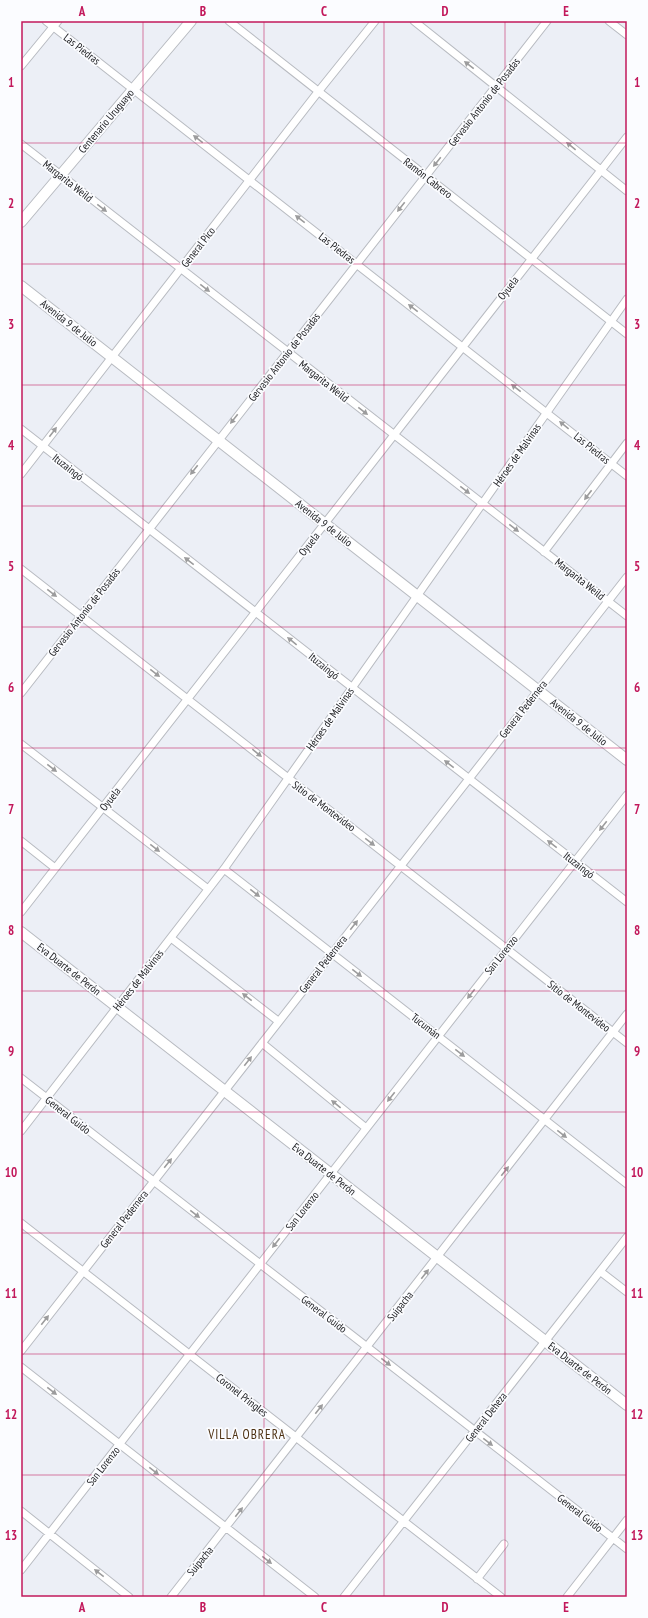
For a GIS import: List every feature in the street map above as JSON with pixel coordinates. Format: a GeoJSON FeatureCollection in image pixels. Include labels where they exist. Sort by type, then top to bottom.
{"type":"FeatureCollection","features":[{"type":"Feature","properties":{"kind":"main road","name":"Centenario Uruguayo"},"geometry":{"type":"LineString","coordinates":[[21,222],[191,21]]}},
{"type":"Feature","properties":{"kind":"main road","name":"Avenida 9 de Julio"},"geometry":{"type":"LineString","coordinates":[[21,286],[627,760]]}},
{"type":"Feature","properties":{"kind":"main road","name":"Eva Duarte de Perón"},"geometry":{"type":"LineString","coordinates":[[21,932],[224,1092],[627,1405]]}},
{"type":"Feature","properties":{"kind":"street","name":"Las Piedras"},"geometry":{"type":"LineString","coordinates":[[46,21],[56,24],[133,89],[627,476]]}},
{"type":"Feature","properties":{"kind":"street","name":"Ramón Cabrero"},"geometry":{"type":"LineString","coordinates":[[229,21],[627,334]]}},
{"type":"Feature","properties":{"kind":"street","name":"General Pico"},"geometry":{"type":"LineString","coordinates":[[21,474],[375,21]]}},
{"type":"Feature","properties":{"kind":"street"},"geometry":{"type":"LineString","coordinates":[[414,21],[627,191]]}},
{"type":"Feature","properties":{"kind":"street","name":"Gervasio Antonio de Posadas"},"geometry":{"type":"LineString","coordinates":[[21,693],[218,439],[547,21]]}},
{"type":"Feature","properties":{"kind":"street"},"geometry":{"type":"LineString","coordinates":[[609,21],[627,35]]}},
{"type":"Feature","properties":{"kind":"street"},"geometry":{"type":"LineString","coordinates":[[21,66],[56,24]]}},
{"type":"Feature","properties":{"kind":"street","name":"Oyuela"},"geometry":{"type":"LineString","coordinates":[[21,912],[189,699],[462,346],[627,137]]}},
{"type":"Feature","properties":{"kind":"street","name":"Margarita Weild"},"geometry":{"type":"LineString","coordinates":[[21,144],[287,353],[627,616]]}},
{"type":"Feature","properties":{"kind":"street","name":"Héroes de Malvinas"},"geometry":{"type":"LineString","coordinates":[[21,1131],[224,869],[627,299]]}},
{"type":"Feature","properties":{"kind":"street","name":"Ituzaingó"},"geometry":{"type":"LineString","coordinates":[[21,430],[627,902]]}},
{"type":"Feature","properties":{"kind":"street"},"geometry":{"type":"LineString","coordinates":[[544,552],[627,443]]}},
{"type":"Feature","properties":{"kind":"street","name":"Sitio de Montevideo"},"geometry":{"type":"LineString","coordinates":[[21,569],[627,1043]]}},
{"type":"Feature","properties":{"kind":"street","name":"General Pedernera"},"geometry":{"type":"LineString","coordinates":[[21,1351],[331,953],[627,577]]}},
{"type":"Feature","properties":{"kind":"street"},"geometry":{"type":"LineString","coordinates":[[21,744],[208,890]]}},
{"type":"Feature","properties":{"kind":"street","name":"San Lorenzo"},"geometry":{"type":"LineString","coordinates":[[21,1570],[627,795]]}},
{"type":"Feature","properties":{"kind":"street"},"geometry":{"type":"LineString","coordinates":[[21,841],[55,868]]}},
{"type":"Feature","properties":{"kind":"street","name":"Tucumán"},"geometry":{"type":"LineString","coordinates":[[224,869],[627,1184]]}},
{"type":"Feature","properties":{"kind":"street"},"geometry":{"type":"LineString","coordinates":[[171,938],[278,1021]]}},
{"type":"Feature","properties":{"kind":"street","name":"Suipacha"},"geometry":{"type":"LineString","coordinates":[[171,1597],[627,1014]]}},
{"type":"Feature","properties":{"kind":"street"},"geometry":{"type":"LineString","coordinates":[[262,1043],[366,1128]]}},
{"type":"Feature","properties":{"kind":"street","name":"General Guido"},"geometry":{"type":"LineString","coordinates":[[21,1078],[368,1347],[474,1432],[627,1549]]}},
{"type":"Feature","properties":{"kind":"street","name":"Coronel Pringles"},"geometry":{"type":"LineString","coordinates":[[21,1223],[501,1597]]}},
{"type":"Feature","properties":{"kind":"street","name":"General Deheza"},"geometry":{"type":"LineString","coordinates":[[344,1597],[627,1237]]}},
{"type":"Feature","properties":{"kind":"street"},"geometry":{"type":"LineString","coordinates":[[601,1272],[627,1292]]}},
{"type":"Feature","properties":{"kind":"street"},"geometry":{"type":"LineString","coordinates":[[21,1367],[314,1597]]}},
{"type":"Feature","properties":{"kind":"street"},"geometry":{"type":"LineString","coordinates":[[21,1512],[129,1597]]}},
{"type":"Feature","properties":{"kind":"street"},"geometry":{"type":"LineString","coordinates":[[567,1597],[627,1520]]}},
{"type":"Feature","properties":{"kind":"street"},"geometry":{"type":"LineString","coordinates":[[477,1579],[504,1544]]}},
{"type":"Feature","properties":{"kind":"district","name":"VILLA OBRERA"},"geometry":{"type":"Point","coordinates":[247,1434]}}]}
